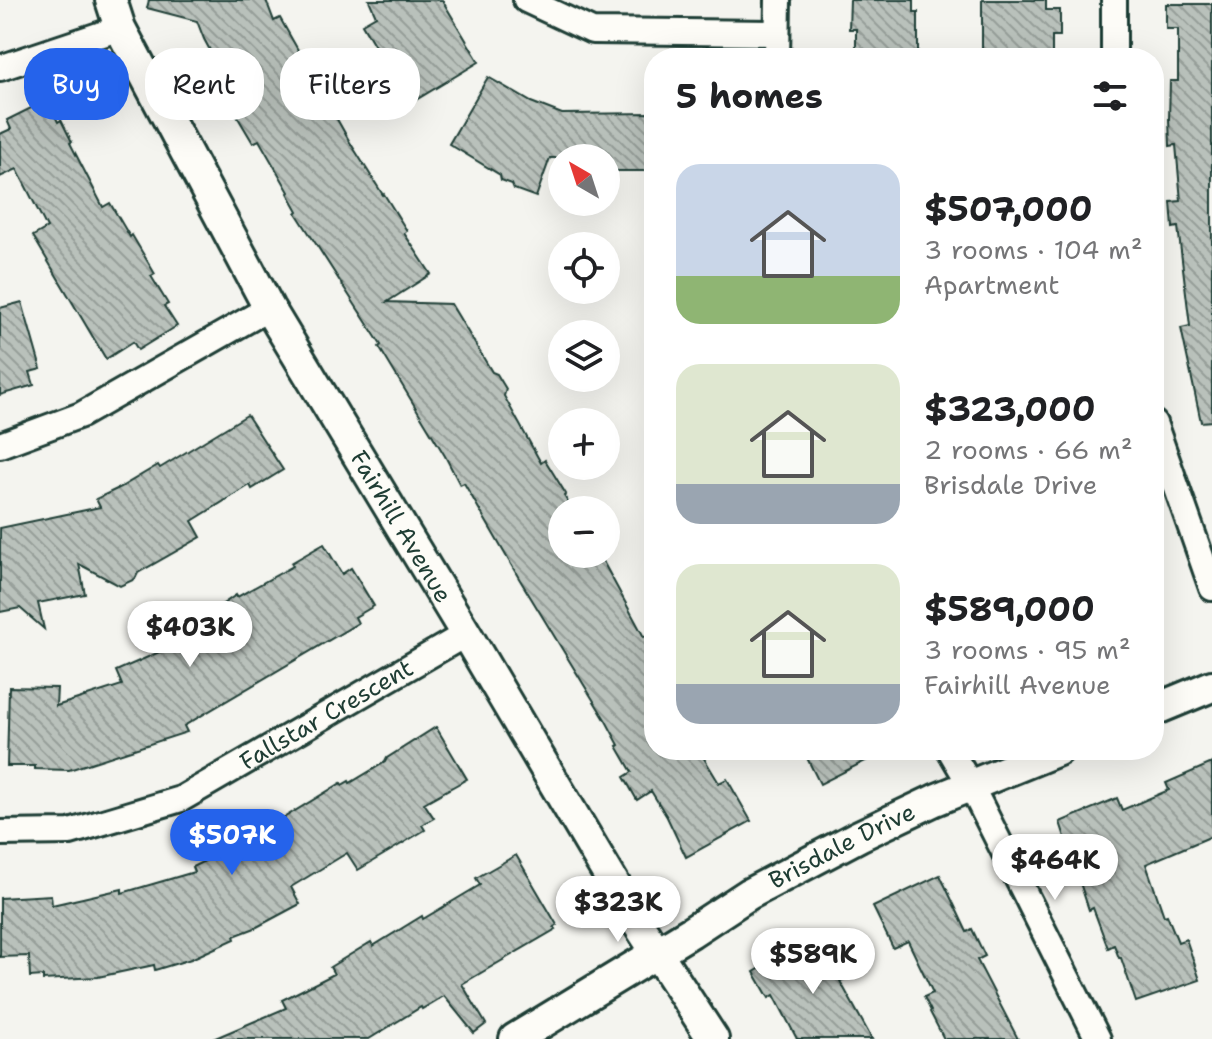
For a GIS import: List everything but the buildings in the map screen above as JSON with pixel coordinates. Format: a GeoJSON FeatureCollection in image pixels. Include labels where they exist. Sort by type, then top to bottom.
{"type":"FeatureCollection","features":[{"type":"Feature","properties":{"kind":"street"},"geometry":{"type":"LineString","coordinates":[[526,0],[592,31],[777,33]]}},
{"type":"Feature","properties":{"kind":"street"},"geometry":{"type":"LineString","coordinates":[[777,48],[778,0]]}},
{"type":"Feature","properties":{"kind":"street"},"geometry":{"type":"LineString","coordinates":[[1114,0],[1114,48]]}},
{"type":"Feature","properties":{"kind":"street"},"geometry":{"type":"LineString","coordinates":[[0,68],[116,14]]}},
{"type":"Feature","properties":{"kind":"street","name":"Fairhill Avenue"},"geometry":{"type":"LineString","coordinates":[[116,14],[269,308],[656,952],[713,1039]]}},
{"type":"Feature","properties":{"kind":"street"},"geometry":{"type":"LineString","coordinates":[[0,445],[81,415],[269,308]]}},
{"type":"Feature","properties":{"kind":"street"},"geometry":{"type":"LineString","coordinates":[[1164,451],[1212,588]]}},
{"type":"Feature","properties":{"kind":"street","name":"Fallstar Crescent"},"geometry":{"type":"LineString","coordinates":[[0,833],[70,832],[181,799],[466,634]]}},
{"type":"Feature","properties":{"kind":"street"},"geometry":{"type":"LineString","coordinates":[[1164,706],[1212,686]]}},
{"type":"Feature","properties":{"kind":"street"},"geometry":{"type":"LineString","coordinates":[[956,760],[1098,1039]]}},
{"type":"Feature","properties":{"kind":"street","name":"Brisdale Drive"},"geometry":{"type":"LineString","coordinates":[[515,1039],[749,894],[935,800],[1034,760]]}}]}
